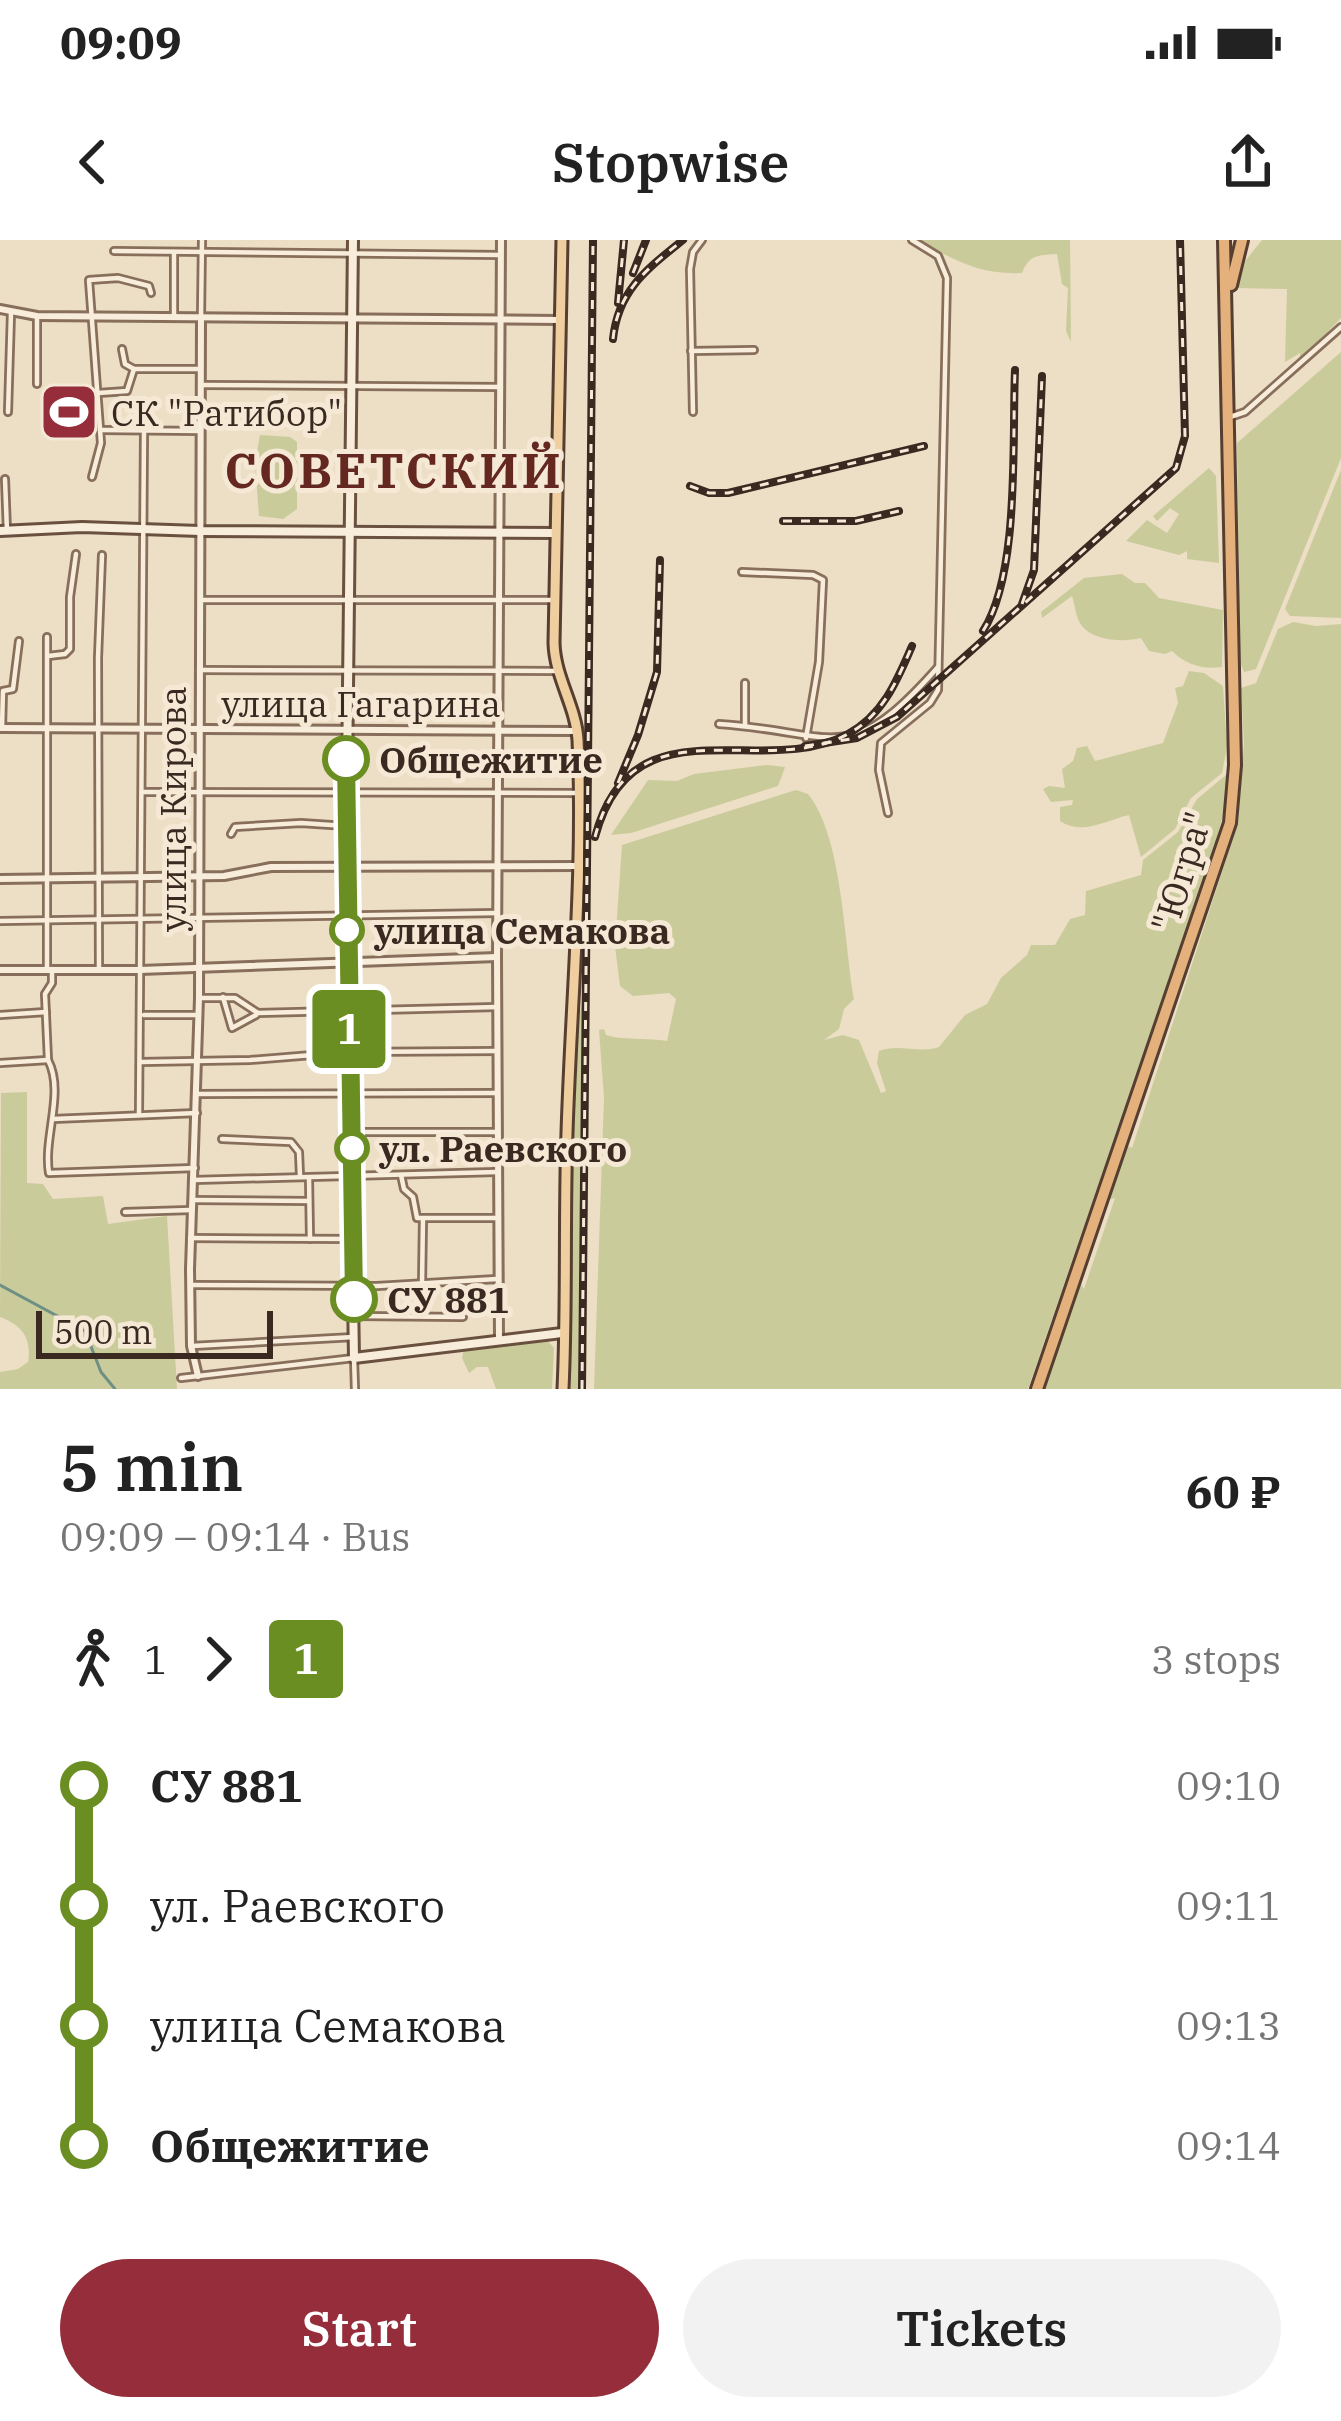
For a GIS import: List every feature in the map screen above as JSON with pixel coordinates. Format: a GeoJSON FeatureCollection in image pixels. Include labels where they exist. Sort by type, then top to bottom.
{"type":"FeatureCollection","features":[{"type":"Feature","properties":{"kind":"highway","name":"\"Югра\""},"geometry":{"type":"LineString","coordinates":[[1037,1389],[1230,823],[1235,765],[1224,240]]}},
{"type":"Feature","properties":{"kind":"highway","name":"\"Югра\""},"geometry":{"type":"LineString","coordinates":[[1226,348],[1229,299],[1242,240]]}},
{"type":"Feature","properties":{"kind":"main road"},"geometry":{"type":"LineString","coordinates":[[352,240],[351,386],[356,462],[348,600],[346,866],[354,1358],[564,1333]]}},
{"type":"Feature","properties":{"kind":"main road"},"geometry":{"type":"LineString","coordinates":[[561,1389],[578,866],[577,731],[557,671],[554,600],[562,240]]}},
{"type":"Feature","properties":{"kind":"main road"},"geometry":{"type":"LineString","coordinates":[[3,531],[77,526],[556,532]]}},
{"type":"Feature","properties":{"kind":"main road"},"geometry":{"type":"LineString","coordinates":[[561,1389],[566,1248]]}},
{"type":"Feature","properties":{"kind":"main road"},"geometry":{"type":"LineString","coordinates":[[541,1335],[558,1328],[562,1317]]}},
{"type":"Feature","properties":{"kind":"main road"},"geometry":{"type":"LineString","coordinates":[[541,1335],[556,1337],[561,1348]]}},
{"type":"Feature","properties":{"kind":"street","name":"улица Кирова"},"geometry":{"type":"LineString","coordinates":[[198,1376],[191,1346],[190,1238],[199,1015],[202,240]]}},
{"type":"Feature","properties":{"kind":"street"},"geometry":{"type":"LineString","coordinates":[[499,1340],[500,240]]}},
{"type":"Feature","properties":{"kind":"street"},"geometry":{"type":"LineString","coordinates":[[693,412],[690,269],[702,240]]}},
{"type":"Feature","properties":{"kind":"street"},"geometry":{"type":"LineString","coordinates":[[888,813],[879,770],[881,743],[936,696],[938,667],[947,283],[940,258],[912,240]]}},
{"type":"Feature","properties":{"kind":"street"},"geometry":{"type":"LineString","coordinates":[[114,251],[501,255]]}},
{"type":"Feature","properties":{"kind":"street"},"geometry":{"type":"LineString","coordinates":[[173,252],[173,317]]}},
{"type":"Feature","properties":{"kind":"street"},"geometry":{"type":"LineString","coordinates":[[92,477],[100,459],[101,430],[88,280],[122,279],[149,286],[151,293]]}},
{"type":"Feature","properties":{"kind":"street"},"geometry":{"type":"LineString","coordinates":[[0,309],[37,316],[559,320]]}},
{"type":"Feature","properties":{"kind":"street"},"geometry":{"type":"LineString","coordinates":[[8,412],[10,313]]}},
{"type":"Feature","properties":{"kind":"street"},"geometry":{"type":"LineString","coordinates":[[37,316],[37,384]]}},
{"type":"Feature","properties":{"kind":"street"},"geometry":{"type":"LineString","coordinates":[[1228,417],[1245,412],[1341,327]]}},
{"type":"Feature","properties":{"kind":"street"},"geometry":{"type":"LineString","coordinates":[[122,349],[125,364],[134,369],[201,369]]}},
{"type":"Feature","properties":{"kind":"street"},"geometry":{"type":"LineString","coordinates":[[691,351],[754,350]]}},
{"type":"Feature","properties":{"kind":"street"},"geometry":{"type":"LineString","coordinates":[[98,392],[127,391],[134,369]]}},
{"type":"Feature","properties":{"kind":"street"},"geometry":{"type":"LineString","coordinates":[[201,385],[502,387]]}},
{"type":"Feature","properties":{"kind":"street"},"geometry":{"type":"LineString","coordinates":[[101,430],[200,431]]}},
{"type":"Feature","properties":{"kind":"street"},"geometry":{"type":"LineString","coordinates":[[139,1115],[144,432]]}},
{"type":"Feature","properties":{"kind":"street"},"geometry":{"type":"LineString","coordinates":[[3,531],[4,478]]}},
{"type":"Feature","properties":{"kind":"street"},"geometry":{"type":"LineString","coordinates":[[48,656],[69,651],[76,554]]}},
{"type":"Feature","properties":{"kind":"street"},"geometry":{"type":"LineString","coordinates":[[100,970],[102,555]]}},
{"type":"Feature","properties":{"kind":"street"},"geometry":{"type":"LineString","coordinates":[[742,572],[813,574],[823,580],[819,662],[806,738]]}},
{"type":"Feature","properties":{"kind":"street"},"geometry":{"type":"LineString","coordinates":[[200,600],[554,600]]}},
{"type":"Feature","properties":{"kind":"street"},"geometry":{"type":"LineString","coordinates":[[47,638],[46,878],[52,983],[45,994],[47,1060],[52,1067],[50,1173],[195,1168]]}},
{"type":"Feature","properties":{"kind":"street"},"geometry":{"type":"LineString","coordinates":[[1,728],[3,691],[13,689],[19,641]]}},
{"type":"Feature","properties":{"kind":"street"},"geometry":{"type":"LineString","coordinates":[[719,724],[806,738],[851,737],[880,724],[906,704],[938,667]]}},
{"type":"Feature","properties":{"kind":"street"},"geometry":{"type":"LineString","coordinates":[[200,670],[557,671]]}},
{"type":"Feature","properties":{"kind":"street"},"geometry":{"type":"LineString","coordinates":[[745,683],[745,726]]}},
{"type":"Feature","properties":{"kind":"street","name":"улица Гагарина"},"geometry":{"type":"LineString","coordinates":[[1,728],[577,731]]}},
{"type":"Feature","properties":{"kind":"street"},"geometry":{"type":"LineString","coordinates":[[143,792],[578,793]]}},
{"type":"Feature","properties":{"kind":"street"},"geometry":{"type":"LineString","coordinates":[[231,834],[235,826],[346,826]]}},
{"type":"Feature","properties":{"kind":"street"},"geometry":{"type":"LineString","coordinates":[[0,879],[232,875],[272,866],[578,866]]}},
{"type":"Feature","properties":{"kind":"street"},"geometry":{"type":"LineString","coordinates":[[0,921],[497,913]]}},
{"type":"Feature","properties":{"kind":"street"},"geometry":{"type":"LineString","coordinates":[[0,970],[140,970],[496,957]]}},
{"type":"Feature","properties":{"kind":"street"},"geometry":{"type":"LineString","coordinates":[[223,997],[232,1028],[258,1013],[497,1007]]}},
{"type":"Feature","properties":{"kind":"street"},"geometry":{"type":"LineString","coordinates":[[199,998],[239,999],[258,1013]]}},
{"type":"Feature","properties":{"kind":"street"},"geometry":{"type":"LineString","coordinates":[[0,1016],[46,1012]]}},
{"type":"Feature","properties":{"kind":"street"},"geometry":{"type":"LineString","coordinates":[[142,1015],[199,1015]]}},
{"type":"Feature","properties":{"kind":"street"},"geometry":{"type":"LineString","coordinates":[[141,1062],[497,1051]]}},
{"type":"Feature","properties":{"kind":"street"},"geometry":{"type":"LineString","coordinates":[[0,1063],[47,1060]]}},
{"type":"Feature","properties":{"kind":"street"},"geometry":{"type":"LineString","coordinates":[[197,1094],[497,1093]]}},
{"type":"Feature","properties":{"kind":"street"},"geometry":{"type":"LineString","coordinates":[[53,1119],[196,1113]]}},
{"type":"Feature","properties":{"kind":"street"},"geometry":{"type":"LineString","coordinates":[[351,1132],[497,1132]]}},
{"type":"Feature","properties":{"kind":"street"},"geometry":{"type":"LineString","coordinates":[[222,1139],[291,1142],[299,1153],[300,1176]]}},
{"type":"Feature","properties":{"kind":"street"},"geometry":{"type":"LineString","coordinates":[[194,1180],[497,1172]]}},
{"type":"Feature","properties":{"kind":"street"},"geometry":{"type":"LineString","coordinates":[[401,1175],[404,1189],[414,1199],[415,1216],[423,1220],[497,1218]]}},
{"type":"Feature","properties":{"kind":"street"},"geometry":{"type":"LineString","coordinates":[[309,1176],[310,1239]]}},
{"type":"Feature","properties":{"kind":"street"},"geometry":{"type":"LineString","coordinates":[[193,1200],[310,1201]]}},
{"type":"Feature","properties":{"kind":"street"},"geometry":{"type":"LineString","coordinates":[[125,1212],[192,1210]]}},
{"type":"Feature","properties":{"kind":"street"},"geometry":{"type":"LineString","coordinates":[[422,1284],[423,1220]]}},
{"type":"Feature","properties":{"kind":"street"},"geometry":{"type":"LineString","coordinates":[[190,1238],[353,1240]]}},
{"type":"Feature","properties":{"kind":"street"},"geometry":{"type":"LineString","coordinates":[[190,1285],[354,1286],[497,1280]]}},
{"type":"Feature","properties":{"kind":"street"},"geometry":{"type":"LineString","coordinates":[[354,1316],[464,1317]]}},
{"type":"Feature","properties":{"kind":"street"},"geometry":{"type":"LineString","coordinates":[[191,1346],[354,1337]]}},
{"type":"Feature","properties":{"kind":"street"},"geometry":{"type":"LineString","coordinates":[[181,1378],[354,1358],[355,1389]]}},
{"type":"Feature","properties":{"kind":"green space"},"geometry":{"type":"Polygon","coordinates":[[[918,240],[1070,240],[1071,342],[1066,331],[1068,288],[1062,284],[1057,254],[1035,257],[1022,273],[993,272],[967,265],[918,240]]]}},
{"type":"Feature","properties":{"kind":"green space"},"geometry":{"type":"Polygon","coordinates":[[[1262,240],[1341,240],[1341,318],[1300,361],[1300,353],[1285,362],[1287,289],[1237,288],[1246,260],[1262,240]]]}},
{"type":"Feature","properties":{"kind":"green space"},"geometry":{"type":"Polygon","coordinates":[[[1341,352],[1341,458],[1256,669],[1244,672],[1240,662],[1237,443],[1341,352]]]}},
{"type":"Feature","properties":{"kind":"green space"},"geometry":{"type":"Polygon","coordinates":[[[260,435],[290,437],[297,442],[297,509],[283,519],[259,516],[255,463],[260,435]]]}},
{"type":"Feature","properties":{"kind":"green space"},"geometry":{"type":"Polygon","coordinates":[[[1209,468],[1216,476],[1219,563],[1187,559],[1187,551],[1179,555],[1126,541],[1147,520],[1167,533],[1179,514],[1170,508],[1157,521],[1153,516],[1209,468]]]}},
{"type":"Feature","properties":{"kind":"green space"},"geometry":{"type":"Polygon","coordinates":[[[1341,470],[1341,618],[1290,616],[1285,609],[1341,470]]]}},
{"type":"Feature","properties":{"kind":"green space"},"geometry":{"type":"Polygon","coordinates":[[[1122,574],[1135,583],[1145,583],[1159,598],[1223,610],[1222,667],[1194,665],[1172,651],[1149,651],[1141,638],[1095,635],[1080,623],[1072,596],[1042,618],[1041,612],[1084,578],[1122,574]]]}},
{"type":"Feature","properties":{"kind":"green space"},"geometry":{"type":"Polygon","coordinates":[[[1293,622],[1341,624],[1341,1389],[1042,1389],[1079,1282],[1084,1289],[1115,1198],[1108,1200],[1128,1146],[1132,1148],[1238,823],[1244,743],[1241,688],[1256,683],[1278,629],[1293,622]]]}},
{"type":"Feature","properties":{"kind":"green space"},"geometry":{"type":"Polygon","coordinates":[[[1189,671],[1204,673],[1223,686],[1227,747],[1222,773],[1191,798],[1175,829],[1141,857],[1129,815],[1086,827],[1060,821],[1060,807],[1072,805],[1073,800],[1051,802],[1043,789],[1065,788],[1062,769],[1073,761],[1077,748],[1087,746],[1095,761],[1163,743],[1178,703],[1175,688],[1183,686],[1189,671]]]}},
{"type":"Feature","properties":{"kind":"green space"},"geometry":{"type":"Polygon","coordinates":[[[785,767],[778,786],[631,833],[611,835],[648,780],[677,781],[694,774],[785,767]]]}},
{"type":"Feature","properties":{"kind":"green space"},"geometry":{"type":"Polygon","coordinates":[[[1227,774],[1215,845],[1028,1389],[594,1389],[604,1098],[599,1030],[612,1037],[667,1041],[676,999],[669,993],[633,996],[620,986],[615,946],[622,845],[796,790],[808,794],[829,836],[854,999],[844,1009],[839,1029],[824,1040],[843,1035],[859,1040],[881,1093],[886,1091],[877,1063],[879,1051],[939,1047],[965,1015],[987,1004],[1001,978],[1027,955],[1031,945],[1055,945],[1070,919],[1085,915],[1086,891],[1141,875],[1143,860],[1178,832],[1197,799],[1227,774]]]}},
{"type":"Feature","properties":{"kind":"green space"},"geometry":{"type":"Polygon","coordinates":[[[583,1003],[578,1389],[569,1389],[571,1155],[578,1017],[583,1003]]]}},
{"type":"Feature","properties":{"kind":"green space"},"geometry":{"type":"Polygon","coordinates":[[[1,1086],[1,1093],[27,1092],[27,1183],[43,1184],[53,1199],[103,1196],[108,1224],[167,1216],[177,1389],[0,1389],[0,1372],[18,1369],[28,1362],[29,1354],[24,1334],[0,1317],[1,1086]]]}},
{"type":"Feature","properties":{"kind":"green space"},"geometry":{"type":"Polygon","coordinates":[[[547,1340],[554,1348],[552,1389],[496,1389],[488,1367],[469,1373],[462,1358],[464,1348],[547,1340]]]}},
{"type":"Feature","properties":{"kind":"waterway"},"geometry":{"type":"LineString","coordinates":[[0,1285],[85,1331],[101,1372],[115,1389]]}},
{"type":"Feature","properties":{"kind":"railway"},"geometry":{"type":"LineString","coordinates":[[582,1389],[593,240]]}},
{"type":"Feature","properties":{"kind":"railway"},"geometry":{"type":"LineString","coordinates":[[618,303],[624,240]]}},
{"type":"Feature","properties":{"kind":"railway"},"geometry":{"type":"LineString","coordinates":[[633,273],[646,240]]}},
{"type":"Feature","properties":{"kind":"railway"},"geometry":{"type":"LineString","coordinates":[[613,339],[628,294],[646,271],[683,240]]}},
{"type":"Feature","properties":{"kind":"railway"},"geometry":{"type":"LineString","coordinates":[[805,746],[857,738],[897,717],[1176,468],[1185,436],[1180,240]]}},
{"type":"Feature","properties":{"kind":"railway"},"geometry":{"type":"LineString","coordinates":[[983,631],[995,606],[1009,542],[1015,370]]}},
{"type":"Feature","properties":{"kind":"railway"},"geometry":{"type":"LineString","coordinates":[[1022,604],[1034,570],[1042,376]]}},
{"type":"Feature","properties":{"kind":"railway"},"geometry":{"type":"LineString","coordinates":[[690,486],[728,493],[924,446]]}},
{"type":"Feature","properties":{"kind":"railway"},"geometry":{"type":"LineString","coordinates":[[783,521],[856,521],[899,511]]}},
{"type":"Feature","properties":{"kind":"railway"},"geometry":{"type":"LineString","coordinates":[[618,783],[657,672],[660,560]]}},
{"type":"Feature","properties":{"kind":"railway"},"geometry":{"type":"LineString","coordinates":[[595,837],[613,794],[638,768],[668,755],[814,746],[848,734],[880,707],[912,646]]}},
{"type":"Feature","properties":{"kind":"bus line","name":"1"},"geometry":{"type":"LineString","coordinates":[[346,759],[354,1299]]}},
{"type":"Feature","properties":{"kind":"place","name":"СК \"Ратибор\""},"geometry":{"type":"Point","coordinates":[69,412]}},
{"type":"Feature","properties":{"kind":"place","name":"Общежитие"},"geometry":{"type":"Point","coordinates":[346,759]}},
{"type":"Feature","properties":{"kind":"place","name":"улица Семакова"},"geometry":{"type":"Point","coordinates":[347,930]}},
{"type":"Feature","properties":{"kind":"place","name":"ул. Раевского"},"geometry":{"type":"Point","coordinates":[352,1148]}},
{"type":"Feature","properties":{"kind":"place","name":"СУ 881"},"geometry":{"type":"Point","coordinates":[354,1299]}},
{"type":"Feature","properties":{"kind":"district","name":"СОВЕТСКИЙ"},"geometry":{"type":"Point","coordinates":[394,470]}}]}
